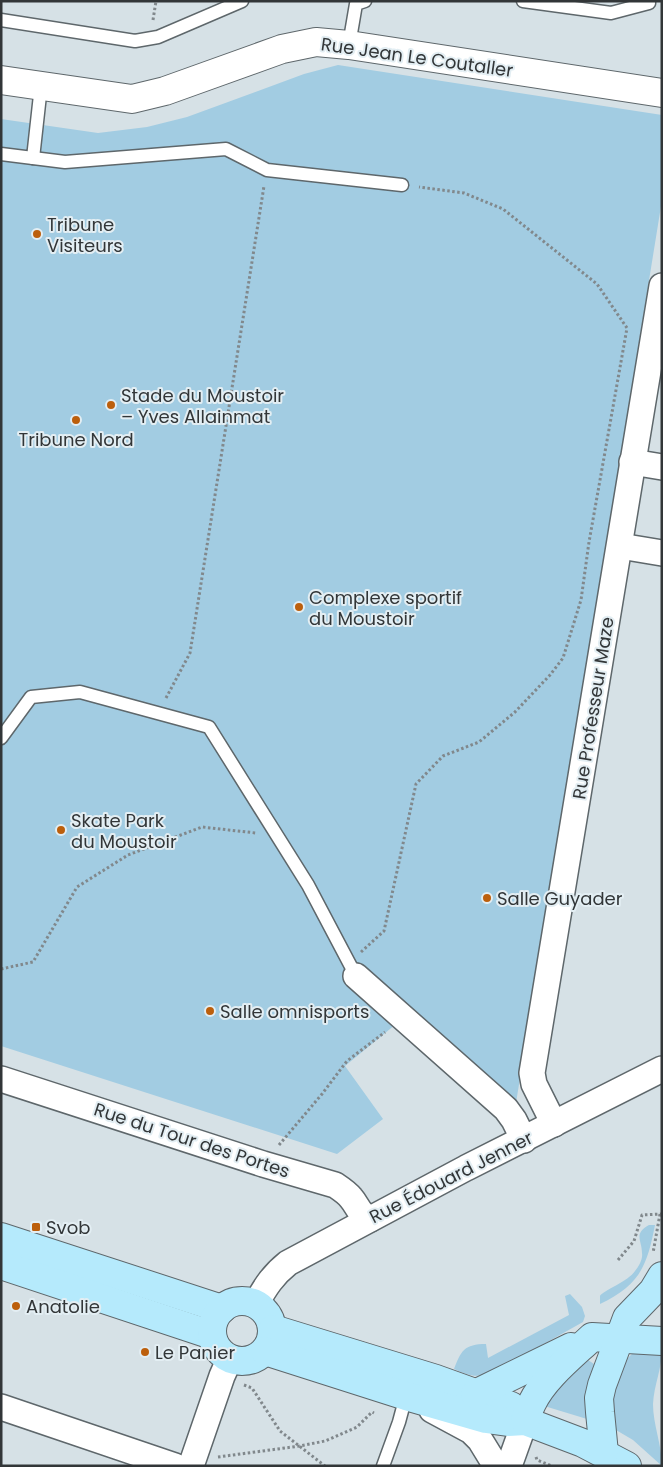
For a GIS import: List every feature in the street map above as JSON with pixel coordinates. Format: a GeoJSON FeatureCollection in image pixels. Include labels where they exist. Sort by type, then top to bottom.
{"type":"FeatureCollection","features":[{"type":"Feature","properties":{"kind":"main road"},"geometry":{"type":"LineString","coordinates":[[1,1238],[222,1309]]}},
{"type":"Feature","properties":{"kind":"main road"},"geometry":{"type":"LineString","coordinates":[[1,1265],[212,1334]]}},
{"type":"Feature","properties":{"kind":"main road"},"geometry":{"type":"LineString","coordinates":[[615,1459],[600,1426],[599,1398],[602,1385],[624,1328],[653,1291],[662,1276]]}},
{"type":"Feature","properties":{"kind":"main road"},"geometry":{"type":"LineString","coordinates":[[238,1301],[256,1304],[268,1314],[271,1321],[269,1340],[258,1357],[239,1361],[226,1367],[222,1353],[215,1345],[212,1334],[216,1317],[222,1309],[238,1301]]}},
{"type":"Feature","properties":{"kind":"main road"},"geometry":{"type":"LineString","coordinates":[[476,1394],[605,1332],[624,1328],[662,1341]]}},
{"type":"Feature","properties":{"kind":"main road"},"geometry":{"type":"LineString","coordinates":[[525,1421],[532,1402],[543,1387],[592,1337]]}},
{"type":"Feature","properties":{"kind":"main road"},"geometry":{"type":"LineString","coordinates":[[269,1340],[436,1379],[511,1406],[525,1421]]}},
{"type":"Feature","properties":{"kind":"main road"},"geometry":{"type":"LineString","coordinates":[[269,1340],[402,1409],[508,1422],[525,1421],[583,1443],[615,1459]]}},
{"type":"Feature","properties":{"kind":"street","name":"Rue Jean Le Coutaller"},"geometry":{"type":"LineString","coordinates":[[1,80],[132,99],[165,91],[282,49],[316,42],[350,45],[662,93]]}},
{"type":"Feature","properties":{"kind":"street","name":"Rue Professeur Maze"},"geometry":{"type":"LineString","coordinates":[[554,1124],[534,1084],[532,1073],[662,286]]}},
{"type":"Feature","properties":{"kind":"street"},"geometry":{"type":"LineString","coordinates":[[632,462],[662,466]]}},
{"type":"Feature","properties":{"kind":"street"},"geometry":{"type":"LineString","coordinates":[[620,546],[662,553]]}},
{"type":"Feature","properties":{"kind":"street"},"geometry":{"type":"LineString","coordinates":[[353,969],[404,1018],[510,1113],[524,1140]]}},
{"type":"Feature","properties":{"kind":"street","name":"Rue Édouard Jenner"},"geometry":{"type":"LineString","coordinates":[[256,1304],[276,1272],[288,1263],[466,1168],[662,1069]]}},
{"type":"Feature","properties":{"kind":"street","name":"Rue du Tour des Portes"},"geometry":{"type":"LineString","coordinates":[[1,1079],[335,1186],[343,1190],[362,1215],[370,1219]]}},
{"type":"Feature","properties":{"kind":"street"},"geometry":{"type":"LineString","coordinates":[[193,1459],[226,1367]]}},
{"type":"Feature","properties":{"kind":"street"},"geometry":{"type":"LineString","coordinates":[[1,1407],[175,1466]]}},
{"type":"Feature","properties":{"kind":"street"},"geometry":{"type":"LineString","coordinates":[[402,1409],[471,1431],[480,1440],[496,1466]]}},
{"type":"Feature","properties":{"kind":"street"},"geometry":{"type":"LineString","coordinates":[[509,1466],[525,1421]]}},
{"type":"Feature","properties":{"kind":"lane"},"geometry":{"type":"LineString","coordinates":[[350,45],[356,4],[365,1]]}},
{"type":"Feature","properties":{"kind":"lane"},"geometry":{"type":"LineString","coordinates":[[523,1],[611,13],[649,2]]}},
{"type":"Feature","properties":{"kind":"lane"},"geometry":{"type":"LineString","coordinates":[[1,20],[135,41],[158,37],[235,3]]}},
{"type":"Feature","properties":{"kind":"lane"},"geometry":{"type":"LineString","coordinates":[[33,158],[40,86]]}},
{"type":"Feature","properties":{"kind":"lane"},"geometry":{"type":"LineString","coordinates":[[1,154],[66,162],[226,149],[267,170],[402,185]]}},
{"type":"Feature","properties":{"kind":"lane"},"geometry":{"type":"LineString","coordinates":[[1,738],[31,697],[80,692],[209,727],[308,885],[353,969]]}},
{"type":"Feature","properties":{"kind":"lane"},"geometry":{"type":"LineString","coordinates":[[383,1466],[402,1409]]}},
{"type":"Feature","properties":{"kind":"path"},"geometry":{"type":"LineString","coordinates":[[158,714],[190,653],[267,170]]}},
{"type":"Feature","properties":{"kind":"path"},"geometry":{"type":"LineString","coordinates":[[353,969],[384,931],[416,784],[442,756],[479,742],[515,712],[564,658],[580,600],[627,328],[597,284],[504,209],[464,193],[402,185]]}},
{"type":"Feature","properties":{"kind":"path"},"geometry":{"type":"LineString","coordinates":[[1,969],[33,962],[77,887],[128,855],[202,827],[276,835]]}},
{"type":"Feature","properties":{"kind":"path"},"geometry":{"type":"LineString","coordinates":[[262,1164],[322,1094],[347,1061],[404,1018]]}},
{"type":"Feature","properties":{"kind":"path"},"geometry":{"type":"LineString","coordinates":[[618,1260],[634,1241],[642,1215],[660,1214]]}},
{"type":"Feature","properties":{"kind":"path"},"geometry":{"type":"LineString","coordinates":[[226,1367],[252,1388],[280,1431],[325,1466]]}},
{"type":"Feature","properties":{"kind":"path"},"geometry":{"type":"LineString","coordinates":[[193,1459],[220,1457],[325,1441],[357,1427],[372,1412],[402,1409]]}},
{"type":"Feature","properties":{"kind":"shaded area","name":"Complexe sportif du Moustoir"},"geometry":{"type":"Polygon","coordinates":[[[338,65],[662,115],[662,200],[516,1103],[407,1015],[345,1066],[383,1119],[337,1154],[1,1046],[1,119],[98,133],[147,127],[187,117],[304,74],[338,65]]]}},
{"type":"Feature","properties":{"kind":"shaded area"},"geometry":{"type":"Polygon","coordinates":[[[649,1225],[655,1225],[649,1252],[640,1273],[614,1297],[600,1304],[600,1296],[602,1294],[632,1275],[638,1267],[642,1255],[640,1234],[649,1225]]]}},
{"type":"Feature","properties":{"kind":"shaded area"},"geometry":{"type":"Polygon","coordinates":[[[570,1294],[582,1307],[585,1316],[583,1322],[492,1373],[473,1376],[454,1369],[461,1353],[468,1347],[486,1344],[488,1358],[569,1315],[565,1296],[570,1294]]]}},
{"type":"Feature","properties":{"kind":"shaded area"},"geometry":{"type":"Polygon","coordinates":[[[640,1347],[662,1350],[653,1404],[662,1466],[633,1440],[616,1430],[614,1421],[613,1402],[618,1374],[622,1365],[640,1347]]]}},
{"type":"Feature","properties":{"kind":"shaded area"},"geometry":{"type":"Polygon","coordinates":[[[588,1360],[594,1364],[587,1419],[541,1405],[583,1362],[588,1360]]]}},
{"type":"Feature","properties":{"kind":"place","name":"Tribune Visiteurs"},"geometry":{"type":"Point","coordinates":[37,234]}},
{"type":"Feature","properties":{"kind":"place","name":"Stade du Moustoir – Yves Allainmat"},"geometry":{"type":"Point","coordinates":[111,405]}},
{"type":"Feature","properties":{"kind":"place","name":"Tribune Nord"},"geometry":{"type":"Point","coordinates":[76,420]}},
{"type":"Feature","properties":{"kind":"place","name":"Complexe sportif du Moustoir"},"geometry":{"type":"Point","coordinates":[299,607]}},
{"type":"Feature","properties":{"kind":"place","name":"Skate Park du Moustoir"},"geometry":{"type":"Point","coordinates":[61,830]}},
{"type":"Feature","properties":{"kind":"place","name":"Salle Guyader"},"geometry":{"type":"Point","coordinates":[487,898]}},
{"type":"Feature","properties":{"kind":"place","name":"Salle omnisports"},"geometry":{"type":"Point","coordinates":[210,1011]}},
{"type":"Feature","properties":{"kind":"place","name":"Svob"},"geometry":{"type":"Point","coordinates":[36,1227]}},
{"type":"Feature","properties":{"kind":"place","name":"Anatolie"},"geometry":{"type":"Point","coordinates":[16,1306]}},
{"type":"Feature","properties":{"kind":"place","name":"Le Panier"},"geometry":{"type":"Point","coordinates":[145,1352]}}]}
